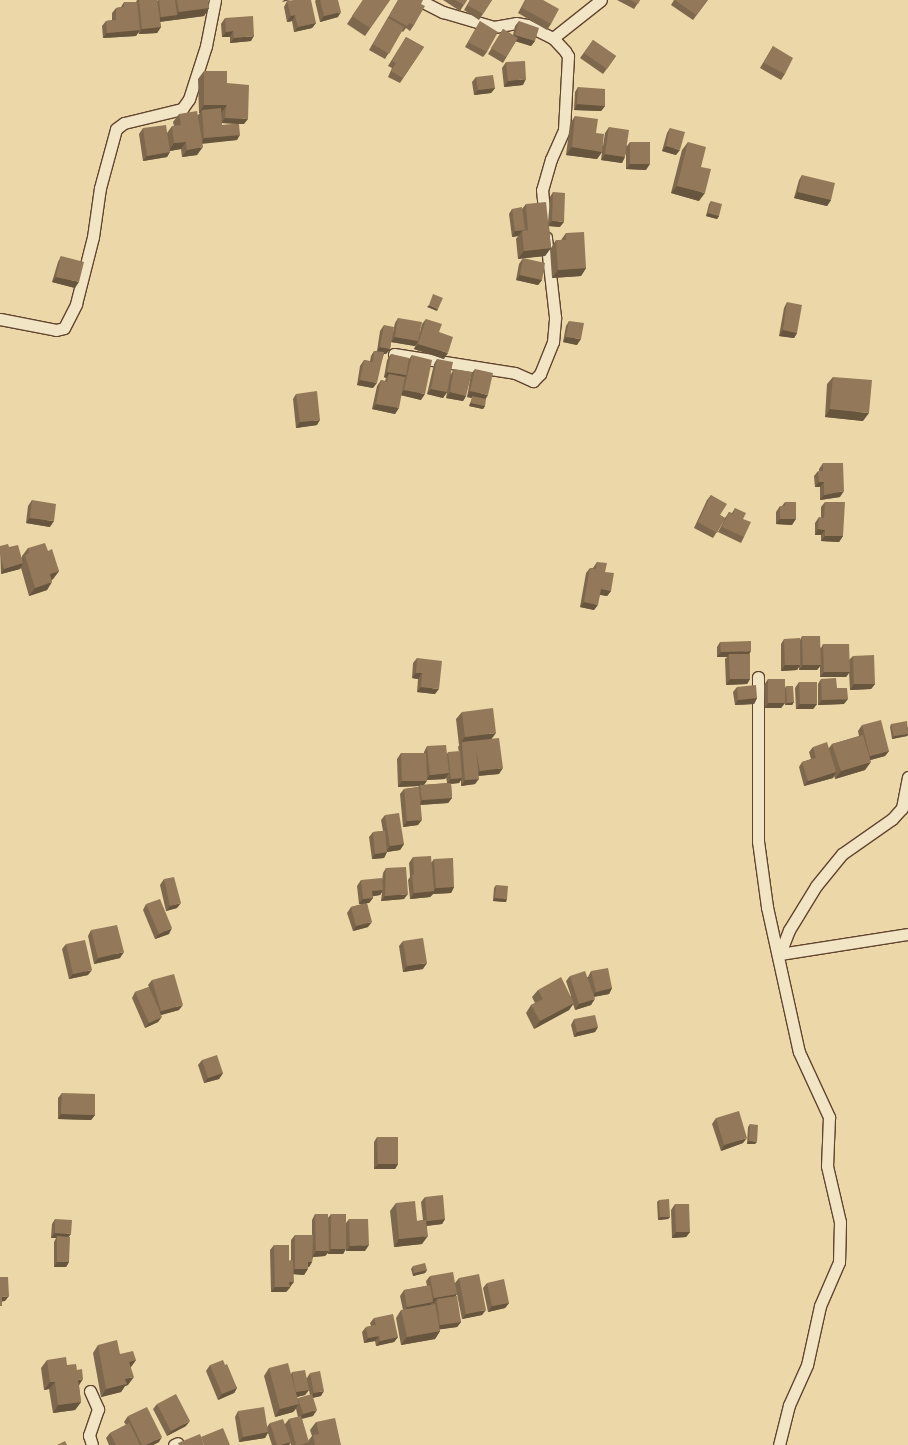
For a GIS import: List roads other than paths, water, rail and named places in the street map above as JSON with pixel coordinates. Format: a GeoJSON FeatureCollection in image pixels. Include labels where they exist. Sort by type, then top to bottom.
{"type":"FeatureCollection","features":[{"type":"Feature","properties":{"kind":"street"},"geometry":{"type":"LineString","coordinates":[[0,319],[56,330],[64,328],[76,304],[93,237],[100,188],[116,129],[124,123],[182,109],[189,98],[206,46],[215,0]]}},
{"type":"Feature","properties":{"kind":"street"},"geometry":{"type":"LineString","coordinates":[[394,354],[515,373],[533,381],[540,374],[553,342],[555,317],[542,190],[551,159],[564,130],[568,56],[553,38],[516,23],[494,27],[442,12],[419,0]]}},
{"type":"Feature","properties":{"kind":"street"},"geometry":{"type":"LineString","coordinates":[[553,38],[601,0]]}},
{"type":"Feature","properties":{"kind":"street"},"geometry":{"type":"LineString","coordinates":[[758,677],[758,841],[767,907],[780,954],[798,1052],[829,1117],[827,1166],[840,1222],[838,1262],[820,1306],[807,1365],[788,1405],[779,1445]]}},
{"type":"Feature","properties":{"kind":"street"},"geometry":{"type":"LineString","coordinates":[[780,954],[789,930],[816,886],[842,854],[892,819],[902,808],[908,777]]}},
{"type":"Feature","properties":{"kind":"street"},"geometry":{"type":"LineString","coordinates":[[780,954],[908,934]]}},
{"type":"Feature","properties":{"kind":"street"},"geometry":{"type":"LineString","coordinates":[[90,1391],[98,1409],[89,1435],[92,1445]]}}]}
